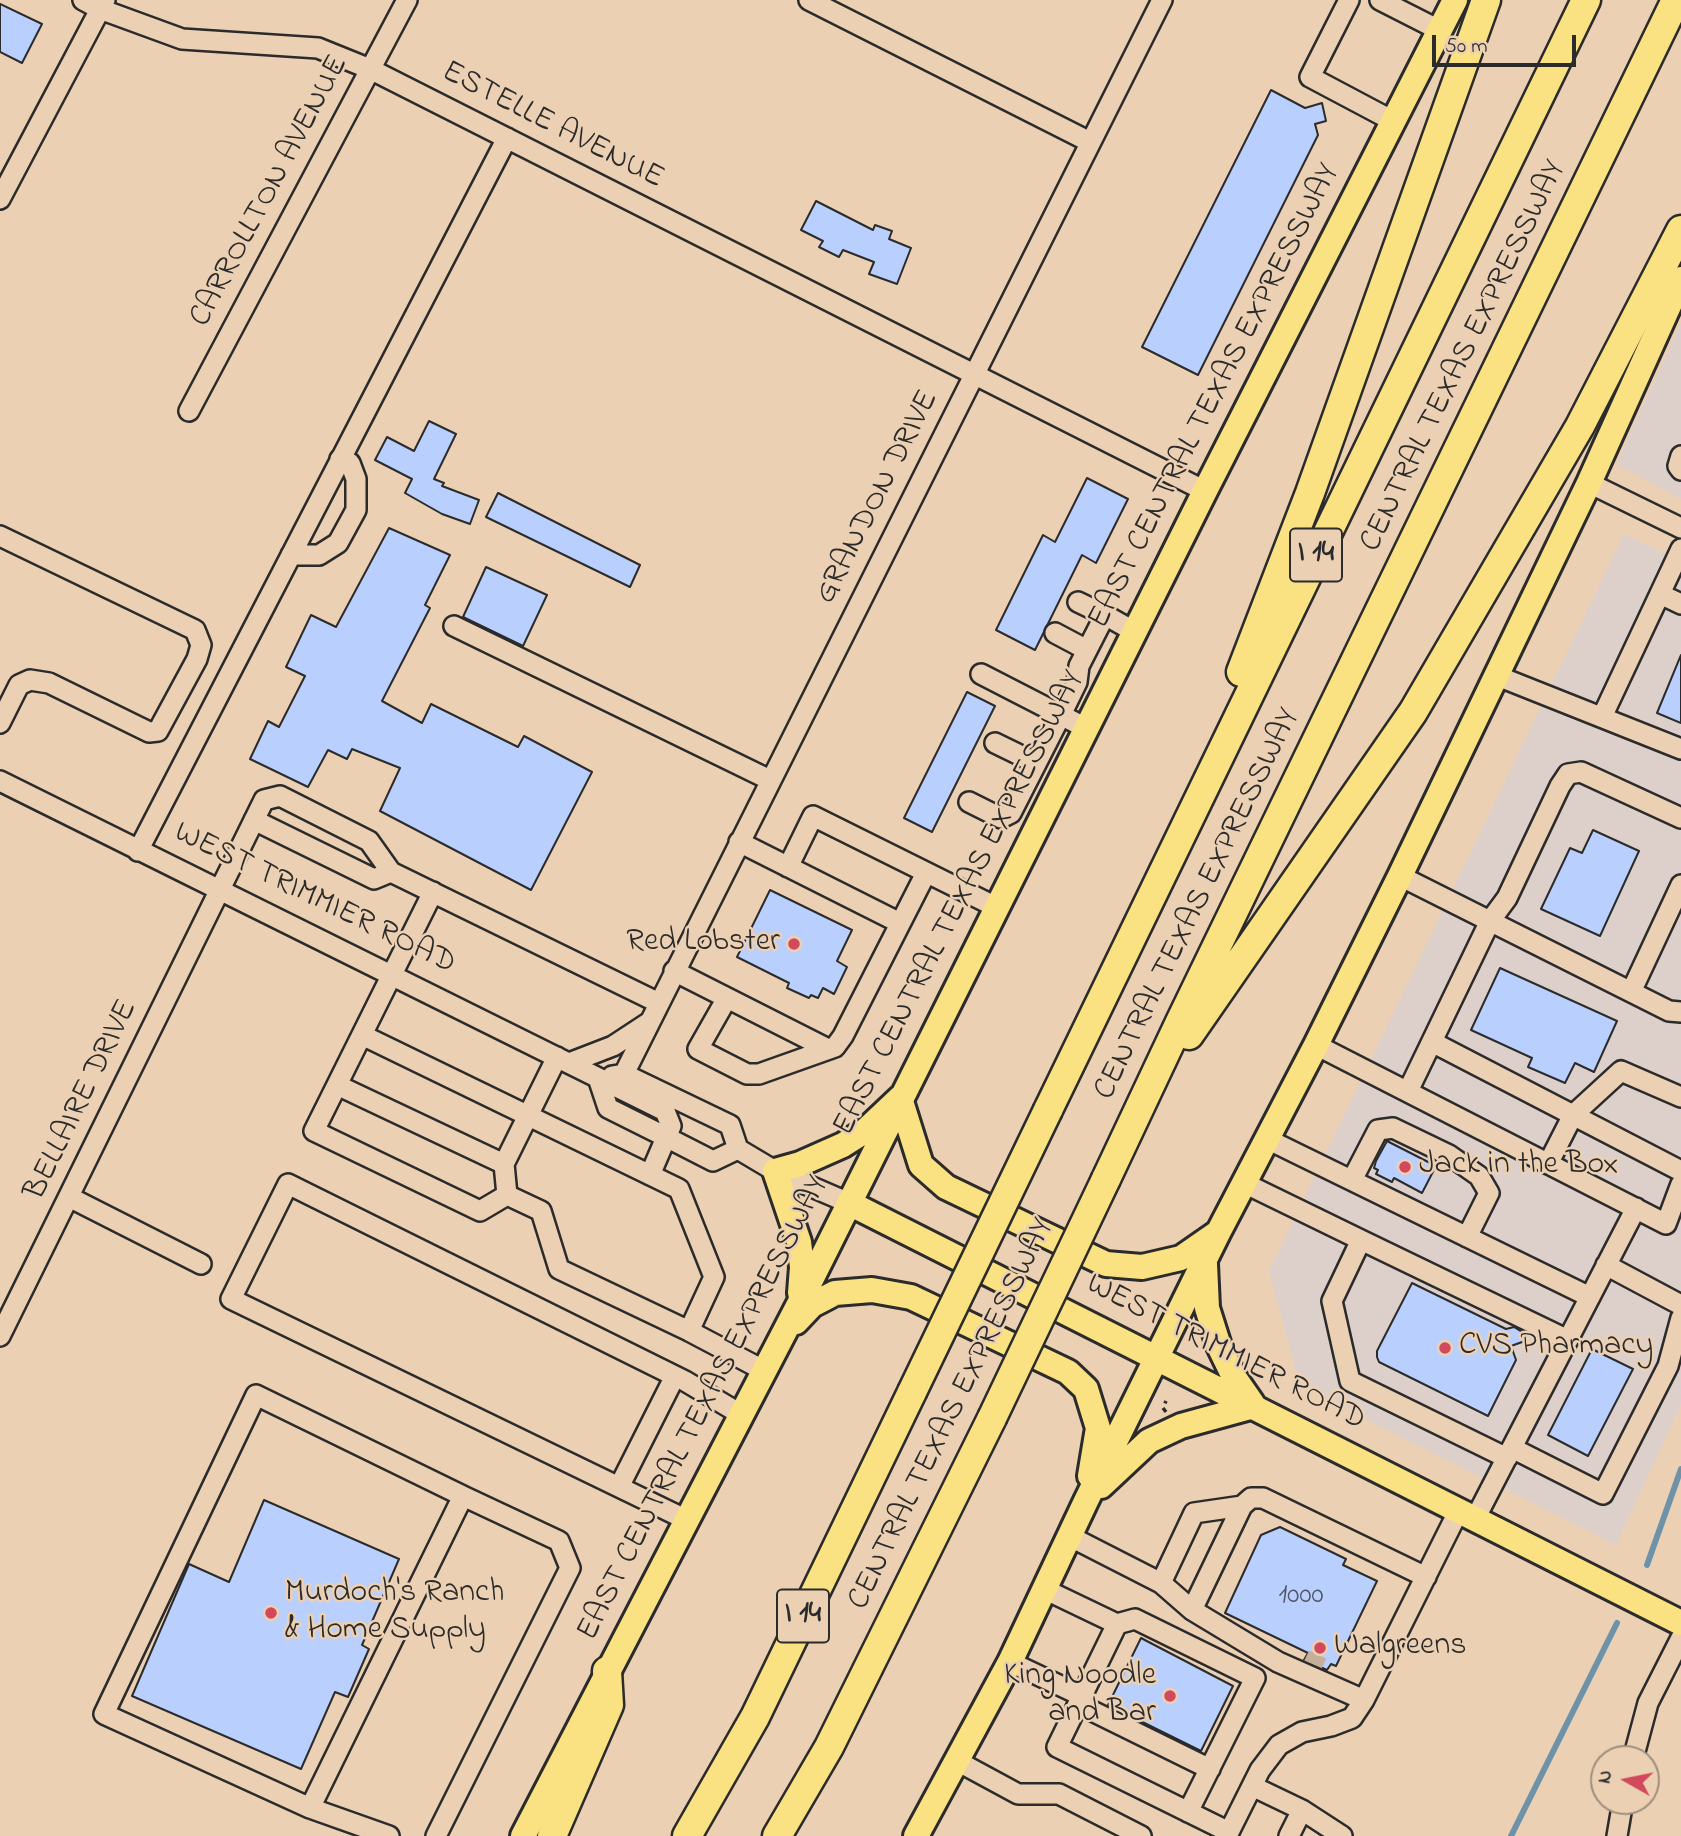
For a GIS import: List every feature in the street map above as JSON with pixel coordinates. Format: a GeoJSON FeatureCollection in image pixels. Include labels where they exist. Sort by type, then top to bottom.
{"type":"FeatureCollection","features":[{"type":"Feature","properties":{"kind":"highway"},"geometry":{"type":"LineString","coordinates":[[1225,743],[1229,703],[1310,493],[1486,0]]}},
{"type":"Feature","properties":{"kind":"highway","name":"CENTRAL TEXAS EXPRESSWAY"},"geometry":{"type":"LineString","coordinates":[[687,1836],[755,1717],[1586,0]]}},
{"type":"Feature","properties":{"kind":"highway","name":"CENTRAL TEXAS EXPRESSWAY"},"geometry":{"type":"LineString","coordinates":[[777,1836],[829,1747],[992,1418],[1676,0]]}},
{"type":"Feature","properties":{"kind":"highway"},"geometry":{"type":"LineString","coordinates":[[1146,1094],[1413,712],[1580,426],[1681,230]]}},
{"type":"Feature","properties":{"kind":"highway"},"geometry":{"type":"LineString","coordinates":[[552,1836],[609,1705],[607,1671]]}},
{"type":"Feature","properties":{"kind":"main road","name":"EAST CENTRAL TEXAS EXPRESSWAY"},"geometry":{"type":"LineString","coordinates":[[523,1836],[799,1304],[1036,826],[1455,0]]}},
{"type":"Feature","properties":{"kind":"main road"},"geometry":{"type":"LineString","coordinates":[[924,1833],[1218,1233],[1317,1045],[1400,876],[1589,483],[1681,279]]}},
{"type":"Feature","properties":{"kind":"main road"},"geometry":{"type":"LineString","coordinates":[[799,1304],[802,1267],[799,1242],[775,1171],[800,1164],[843,1145],[865,1131],[900,1098],[920,1165],[946,1187],[1106,1264],[1142,1267],[1181,1258],[1218,1233]]}},
{"type":"Feature","properties":{"kind":"main road","name":"WEST TRIMMIER ROAD"},"geometry":{"type":"LineString","coordinates":[[849,1203],[1681,1623]]}},
{"type":"Feature","properties":{"kind":"main road"},"geometry":{"type":"LineString","coordinates":[[1086,1501],[1149,1441],[1181,1426],[1254,1406],[1234,1377],[1219,1346],[1207,1308],[1205,1260]]}},
{"type":"Feature","properties":{"kind":"main road"},"geometry":{"type":"LineString","coordinates":[[778,1342],[813,1305],[835,1293],[872,1290],[911,1297],[1068,1373],[1086,1388],[1098,1428],[1086,1501]]}},
{"type":"Feature","properties":{"kind":"street","name":"CARROLLTON AVENUE"},"geometry":{"type":"LineString","coordinates":[[189,411],[407,0]]}},
{"type":"Feature","properties":{"kind":"street"},"geometry":{"type":"LineString","coordinates":[[809,0],[1090,142]]}},
{"type":"Feature","properties":{"kind":"street","name":"GRANDON DRIVE"},"geometry":{"type":"LineString","coordinates":[[624,1074],[1162,0]]}},
{"type":"Feature","properties":{"kind":"street"},"geometry":{"type":"LineString","coordinates":[[1349,0],[1310,77],[1393,121]]}},
{"type":"Feature","properties":{"kind":"street"},"geometry":{"type":"LineString","coordinates":[[1380,0],[1439,30]]}},
{"type":"Feature","properties":{"kind":"street","name":"ESTELLE AVENUE"},"geometry":{"type":"LineString","coordinates":[[96,3],[182,39],[318,48],[370,68],[1205,491]]}},
{"type":"Feature","properties":{"kind":"street"},"geometry":{"type":"LineString","coordinates":[[0,199],[96,3]]}},
{"type":"Feature","properties":{"kind":"street"},"geometry":{"type":"LineString","coordinates":[[138,851],[507,138]]}},
{"type":"Feature","properties":{"kind":"street"},"geometry":{"type":"LineString","coordinates":[[1681,456],[1678,466],[1681,470]]}},
{"type":"Feature","properties":{"kind":"street"},"geometry":{"type":"LineString","coordinates":[[291,555],[319,555],[338,543],[356,510],[356,479],[350,463],[340,459]]}},
{"type":"Feature","properties":{"kind":"street"},"geometry":{"type":"LineString","coordinates":[[1589,483],[1681,528]]}},
{"type":"Feature","properties":{"kind":"street"},"geometry":{"type":"LineString","coordinates":[[0,536],[195,630],[201,645],[197,659],[158,731],[149,732],[49,682],[30,680],[19,685],[0,723]]}},
{"type":"Feature","properties":{"kind":"street"},"geometry":{"type":"LineString","coordinates":[[1602,717],[1681,549]]}},
{"type":"Feature","properties":{"kind":"street"},"geometry":{"type":"LineString","coordinates":[[1660,594],[1681,604]]}},
{"type":"Feature","properties":{"kind":"street"},"geometry":{"type":"LineString","coordinates":[[1078,602],[1135,632]]}},
{"type":"Feature","properties":{"kind":"street"},"geometry":{"type":"LineString","coordinates":[[969,802],[1001,818],[1011,813],[1077,682],[1079,666],[1105,615]]}},
{"type":"Feature","properties":{"kind":"street"},"geometry":{"type":"LineString","coordinates":[[454,626],[770,780]]}},
{"type":"Feature","properties":{"kind":"street"},"geometry":{"type":"LineString","coordinates":[[1055,633],[1087,650]]}},
{"type":"Feature","properties":{"kind":"street"},"geometry":{"type":"LineString","coordinates":[[981,674],[1086,728]]}},
{"type":"Feature","properties":{"kind":"street"},"geometry":{"type":"LineString","coordinates":[[1495,675],[1681,749]]}},
{"type":"Feature","properties":{"kind":"street"},"geometry":{"type":"LineString","coordinates":[[995,743],[1037,763]]}},
{"type":"Feature","properties":{"kind":"street"},"geometry":{"type":"LineString","coordinates":[[1408,1091],[1490,921],[1507,898],[1568,774],[1581,772],[1681,818]]}},
{"type":"Feature","properties":{"kind":"street","name":"WEST TRIMMIER ROAD"},"geometry":{"type":"LineString","coordinates":[[0,781],[598,1078]]}},
{"type":"Feature","properties":{"kind":"street","name":"BELLAIRE DRIVE"},"geometry":{"type":"LineString","coordinates":[[0,1336],[264,800],[280,796],[369,841],[391,872]]}},
{"type":"Feature","properties":{"kind":"street"},"geometry":{"type":"LineString","coordinates":[[1011,813],[1036,826]]}},
{"type":"Feature","properties":{"kind":"street"},"geometry":{"type":"LineString","coordinates":[[788,867],[813,816],[996,907]]}},
{"type":"Feature","properties":{"kind":"street"},"geometry":{"type":"LineString","coordinates":[[254,820],[374,878],[391,872],[659,1003]]}},
{"type":"Feature","properties":{"kind":"street"},"geometry":{"type":"LineString","coordinates":[[739,842],[900,923]]}},
{"type":"Feature","properties":{"kind":"street"},"geometry":{"type":"LineString","coordinates":[[727,998],[698,1049],[747,1074],[759,1074],[835,1047],[843,1037],[926,873]]}},
{"type":"Feature","properties":{"kind":"street"},"geometry":{"type":"LineString","coordinates":[[1400,876],[1669,1011],[1681,1012]]}},
{"type":"Feature","properties":{"kind":"street"},"geometry":{"type":"LineString","coordinates":[[1631,992],[1681,885]]}},
{"type":"Feature","properties":{"kind":"street"},"geometry":{"type":"LineString","coordinates":[[433,892],[314,1131],[480,1211],[508,1195]]}},
{"type":"Feature","properties":{"kind":"street"},"geometry":{"type":"LineString","coordinates":[[674,971],[828,1049]]}},
{"type":"Feature","properties":{"kind":"street","name":"GRANDON DRIVE"},"geometry":{"type":"LineString","coordinates":[[563,1060],[613,1046],[649,1022]]}},
{"type":"Feature","properties":{"kind":"street"},"geometry":{"type":"LineString","coordinates":[[362,1035],[679,1189],[714,1276],[689,1331]]}},
{"type":"Feature","properties":{"kind":"street"},"geometry":{"type":"LineString","coordinates":[[1432,1042],[1681,1171]]}},
{"type":"Feature","properties":{"kind":"street"},"geometry":{"type":"LineString","coordinates":[[1317,1045],[1666,1224],[1681,1184]]}},
{"type":"Feature","properties":{"kind":"street"},"geometry":{"type":"LineString","coordinates":[[508,1195],[504,1164],[529,1115],[563,1060]]}},
{"type":"Feature","properties":{"kind":"street"},"geometry":{"type":"LineString","coordinates":[[1548,1164],[1573,1115],[1621,1071],[1681,1097]]}},
{"type":"Feature","properties":{"kind":"street"},"geometry":{"type":"LineString","coordinates":[[624,1074],[598,1078],[608,1108],[713,1161],[738,1149]]}},
{"type":"Feature","properties":{"kind":"street","name":"WEST TRIMMIER ROAD"},"geometry":{"type":"LineString","coordinates":[[624,1074],[730,1125],[738,1149],[775,1171],[849,1203]]}},
{"type":"Feature","properties":{"kind":"street"},"geometry":{"type":"LineString","coordinates":[[337,1085],[504,1164]]}},
{"type":"Feature","properties":{"kind":"street"},"geometry":{"type":"LineString","coordinates":[[1352,1180],[1378,1130],[1393,1128],[1449,1155],[1479,1175],[1489,1193],[1467,1237]]}},
{"type":"Feature","properties":{"kind":"street"},"geometry":{"type":"LineString","coordinates":[[650,1175],[666,1137]]}},
{"type":"Feature","properties":{"kind":"street"},"geometry":{"type":"LineString","coordinates":[[1267,1139],[1590,1297]]}},
{"type":"Feature","properties":{"kind":"street"},"geometry":{"type":"LineString","coordinates":[[1244,1183],[1567,1340]]}},
{"type":"Feature","properties":{"kind":"street"},"geometry":{"type":"LineString","coordinates":[[687,1520],[231,1300],[288,1184],[676,1376],[742,1415]]}},
{"type":"Feature","properties":{"kind":"street"},"geometry":{"type":"LineString","coordinates":[[508,1195],[541,1211],[559,1269],[689,1331],[763,1370]]}},
{"type":"Feature","properties":{"kind":"street"},"geometry":{"type":"LineString","coordinates":[[69,1197],[201,1264]]}},
{"type":"Feature","properties":{"kind":"street"},"geometry":{"type":"LineString","coordinates":[[1117,1624],[1057,1747],[1228,1834],[1260,1770],[1279,1745],[1302,1732],[1352,1718],[1356,1696],[1426,1577],[1509,1453],[1636,1208]]}},
{"type":"Feature","properties":{"kind":"street"},"geometry":{"type":"LineString","coordinates":[[1361,1240],[1332,1301],[1350,1381],[1602,1494],[1668,1366],[1681,1318]]}},
{"type":"Feature","properties":{"kind":"street"},"geometry":{"type":"LineString","coordinates":[[1606,1265],[1681,1305]]}},
{"type":"Feature","properties":{"kind":"street"},"geometry":{"type":"LineString","coordinates":[[618,1487],[676,1376]]}},
{"type":"Feature","properties":{"kind":"street"},"geometry":{"type":"LineString","coordinates":[[389,1836],[310,1808],[104,1714],[256,1395],[559,1541],[570,1568],[436,1836]]}},
{"type":"Feature","properties":{"kind":"street"},"geometry":{"type":"LineString","coordinates":[[310,1808],[463,1496]]}},
{"type":"Feature","properties":{"kind":"street"},"geometry":{"type":"LineString","coordinates":[[1192,1610],[1242,1506],[1251,1498],[1264,1498],[1426,1577]]}},
{"type":"Feature","properties":{"kind":"street"},"geometry":{"type":"LineString","coordinates":[[1161,1583],[1194,1513],[1242,1506]]}},
{"type":"Feature","properties":{"kind":"street"},"geometry":{"type":"LineString","coordinates":[[1069,1536],[1161,1583],[1192,1610],[1278,1662],[1356,1696]]}},
{"type":"Feature","properties":{"kind":"street"},"geometry":{"type":"LineString","coordinates":[[1044,1589],[1117,1624],[1135,1619],[1255,1678],[1188,1812]]}},
{"type":"Feature","properties":{"kind":"street"},"geometry":{"type":"LineString","coordinates":[[1637,1745],[1648,1703],[1681,1638]]}},
{"type":"Feature","properties":{"kind":"street"},"geometry":{"type":"LineString","coordinates":[[1278,1662],[1296,1656],[1305,1659]]}},
{"type":"Feature","properties":{"kind":"street"},"geometry":{"type":"LineString","coordinates":[[1010,1662],[1210,1769]]}},
{"type":"Feature","properties":{"kind":"street"},"geometry":{"type":"LineString","coordinates":[[1328,1670],[1337,1674],[1356,1696]]}},
{"type":"Feature","properties":{"kind":"street"},"geometry":{"type":"LineString","coordinates":[[957,1761],[1018,1794],[1059,1794],[1138,1835]]}},
{"type":"Feature","properties":{"kind":"street"},"geometry":{"type":"LineString","coordinates":[[1252,1786],[1302,1810],[1342,1836]]}},
{"type":"Feature","properties":{"kind":"street"},"geometry":{"type":"LineString","coordinates":[[1289,1836],[1302,1810]]}},
{"type":"Feature","properties":{"kind":"street"},"geometry":{"type":"LineString","coordinates":[[1617,1836],[1621,1815]]}},
{"type":"Feature","properties":{"kind":"shaded area"},"geometry":{"type":"Polygon","coordinates":[[[1681,323],[1681,499],[1616,464],[1681,323]]]}},
{"type":"Feature","properties":{"kind":"shaded area"},"geometry":{"type":"Polygon","coordinates":[[[1624,534],[1681,561],[1681,1405],[1616,1545],[1300,1386],[1269,1271],[1624,534]]]}},
{"type":"Feature","properties":{"kind":"building"},"geometry":{"type":"Polygon","coordinates":[[[0,4],[42,24],[22,63],[0,52],[0,4]]]}},
{"type":"Feature","properties":{"kind":"building"},"geometry":{"type":"Polygon","coordinates":[[[1271,90],[1305,108],[1322,103],[1326,121],[1315,124],[1318,135],[1198,375],[1142,347],[1271,90]]]}},
{"type":"Feature","properties":{"kind":"building"},"geometry":{"type":"Polygon","coordinates":[[[816,201],[873,230],[875,225],[892,231],[889,239],[911,248],[897,284],[869,274],[874,262],[843,250],[839,257],[819,247],[823,241],[801,230],[816,201]]]}},
{"type":"Feature","properties":{"kind":"building"},"geometry":{"type":"Polygon","coordinates":[[[429,421],[456,434],[434,479],[444,483],[442,486],[479,500],[470,524],[442,514],[405,493],[412,479],[375,460],[387,437],[414,451],[429,421]]]}},
{"type":"Feature","properties":{"kind":"building"},"geometry":{"type":"Polygon","coordinates":[[[1087,478],[1128,499],[1096,563],[1082,555],[1035,650],[996,630],[1043,535],[1055,542],[1087,478]]]}},
{"type":"Feature","properties":{"kind":"building"},"geometry":{"type":"Polygon","coordinates":[[[498,493],[640,565],[630,587],[486,517],[498,493]]]}},
{"type":"Feature","properties":{"kind":"building"},"geometry":{"type":"Polygon","coordinates":[[[389,528],[450,555],[425,605],[430,608],[382,701],[422,723],[431,704],[518,747],[524,736],[592,772],[531,890],[380,811],[400,768],[352,749],[347,759],[328,750],[308,787],[250,759],[268,721],[279,727],[305,676],[286,667],[311,615],[336,627],[389,528]]]}},
{"type":"Feature","properties":{"kind":"building"},"geometry":{"type":"Polygon","coordinates":[[[486,567],[547,595],[523,646],[463,617],[486,567]]]}},
{"type":"Feature","properties":{"kind":"building"},"geometry":{"type":"Polygon","coordinates":[[[1681,655],[1681,723],[1657,713],[1681,655]]]}},
{"type":"Feature","properties":{"kind":"building"},"geometry":{"type":"Polygon","coordinates":[[[967,692],[995,706],[932,832],[904,818],[967,692]]]}},
{"type":"Feature","properties":{"kind":"building"},"geometry":{"type":"Polygon","coordinates":[[[1593,830],[1639,851],[1600,936],[1541,909],[1570,848],[1582,853],[1593,830]]]}},
{"type":"Feature","properties":{"kind":"building","name":"Red Lobster"},"geometry":{"type":"Polygon","coordinates":[[[770,890],[852,930],[837,961],[847,967],[834,994],[823,988],[818,998],[811,995],[809,998],[787,988],[789,983],[737,957],[770,890]]]}},
{"type":"Feature","properties":{"kind":"building"},"geometry":{"type":"Polygon","coordinates":[[[1500,968],[1617,1021],[1594,1072],[1575,1063],[1565,1083],[1528,1067],[1532,1058],[1471,1030],[1500,968]]]}},
{"type":"Feature","properties":{"kind":"building","name":"Jack in the Box"},"geometry":{"type":"Polygon","coordinates":[[[1387,1141],[1436,1166],[1422,1193],[1394,1178],[1392,1182],[1376,1174],[1376,1161],[1387,1141]]]}},
{"type":"Feature","properties":{"kind":"building","name":"CVS Pharmacy"},"geometry":{"type":"Polygon","coordinates":[[[1412,1283],[1506,1329],[1514,1327],[1522,1332],[1525,1341],[1511,1346],[1516,1360],[1488,1416],[1379,1362],[1377,1351],[1412,1283]]]}},
{"type":"Feature","properties":{"kind":"building"},"geometry":{"type":"Polygon","coordinates":[[[1592,1349],[1633,1369],[1588,1456],[1548,1435],[1592,1349]]]}},
{"type":"Feature","properties":{"kind":"building","name":"Murdoch's Ranch & Home Supply"},"geometry":{"type":"Polygon","coordinates":[[[264,1500],[399,1559],[362,1645],[369,1649],[348,1697],[335,1692],[301,1769],[132,1696],[189,1564],[229,1582],[264,1500]]]}},
{"type":"Feature","properties":{"kind":"building","name":"Walgreens"},"geometry":{"type":"Polygon","coordinates":[[[1280,1527],[1346,1559],[1343,1565],[1377,1581],[1336,1666],[1331,1664],[1327,1670],[1304,1660],[1308,1653],[1225,1613],[1261,1535],[1280,1527]]]}},
{"type":"Feature","properties":{"kind":"building","name":"King Noodle and Bar"},"geometry":{"type":"Polygon","coordinates":[[[1141,1638],[1233,1686],[1201,1751],[1108,1705],[1141,1638]]]}},
{"type":"Feature","properties":{"kind":"waterway"},"geometry":{"type":"LineString","coordinates":[[1647,1565],[1681,1469]]}},
{"type":"Feature","properties":{"kind":"waterway"},"geometry":{"type":"LineString","coordinates":[[1511,1836],[1617,1623]]}},
{"type":"Feature","properties":{"kind":"tunnel"},"geometry":{"type":"LineString","coordinates":[[1305,1659],[1328,1670]]}},
{"type":"Feature","properties":{"kind":"place","name":"Red Lobster"},"geometry":{"type":"Point","coordinates":[794,944]}},
{"type":"Feature","properties":{"kind":"place","name":"Jack in the Box"},"geometry":{"type":"Point","coordinates":[1405,1167]}},
{"type":"Feature","properties":{"kind":"place","name":"CVS Pharmacy"},"geometry":{"type":"Point","coordinates":[1445,1348]}},
{"type":"Feature","properties":{"kind":"place","name":"Murdoch's Ranch & Home Supply"},"geometry":{"type":"Point","coordinates":[271,1613]}},
{"type":"Feature","properties":{"kind":"place","name":"Walgreens"},"geometry":{"type":"Point","coordinates":[1320,1648]}},
{"type":"Feature","properties":{"kind":"place","name":"King Noodle and Bar"},"geometry":{"type":"Point","coordinates":[1170,1696]}}]}
